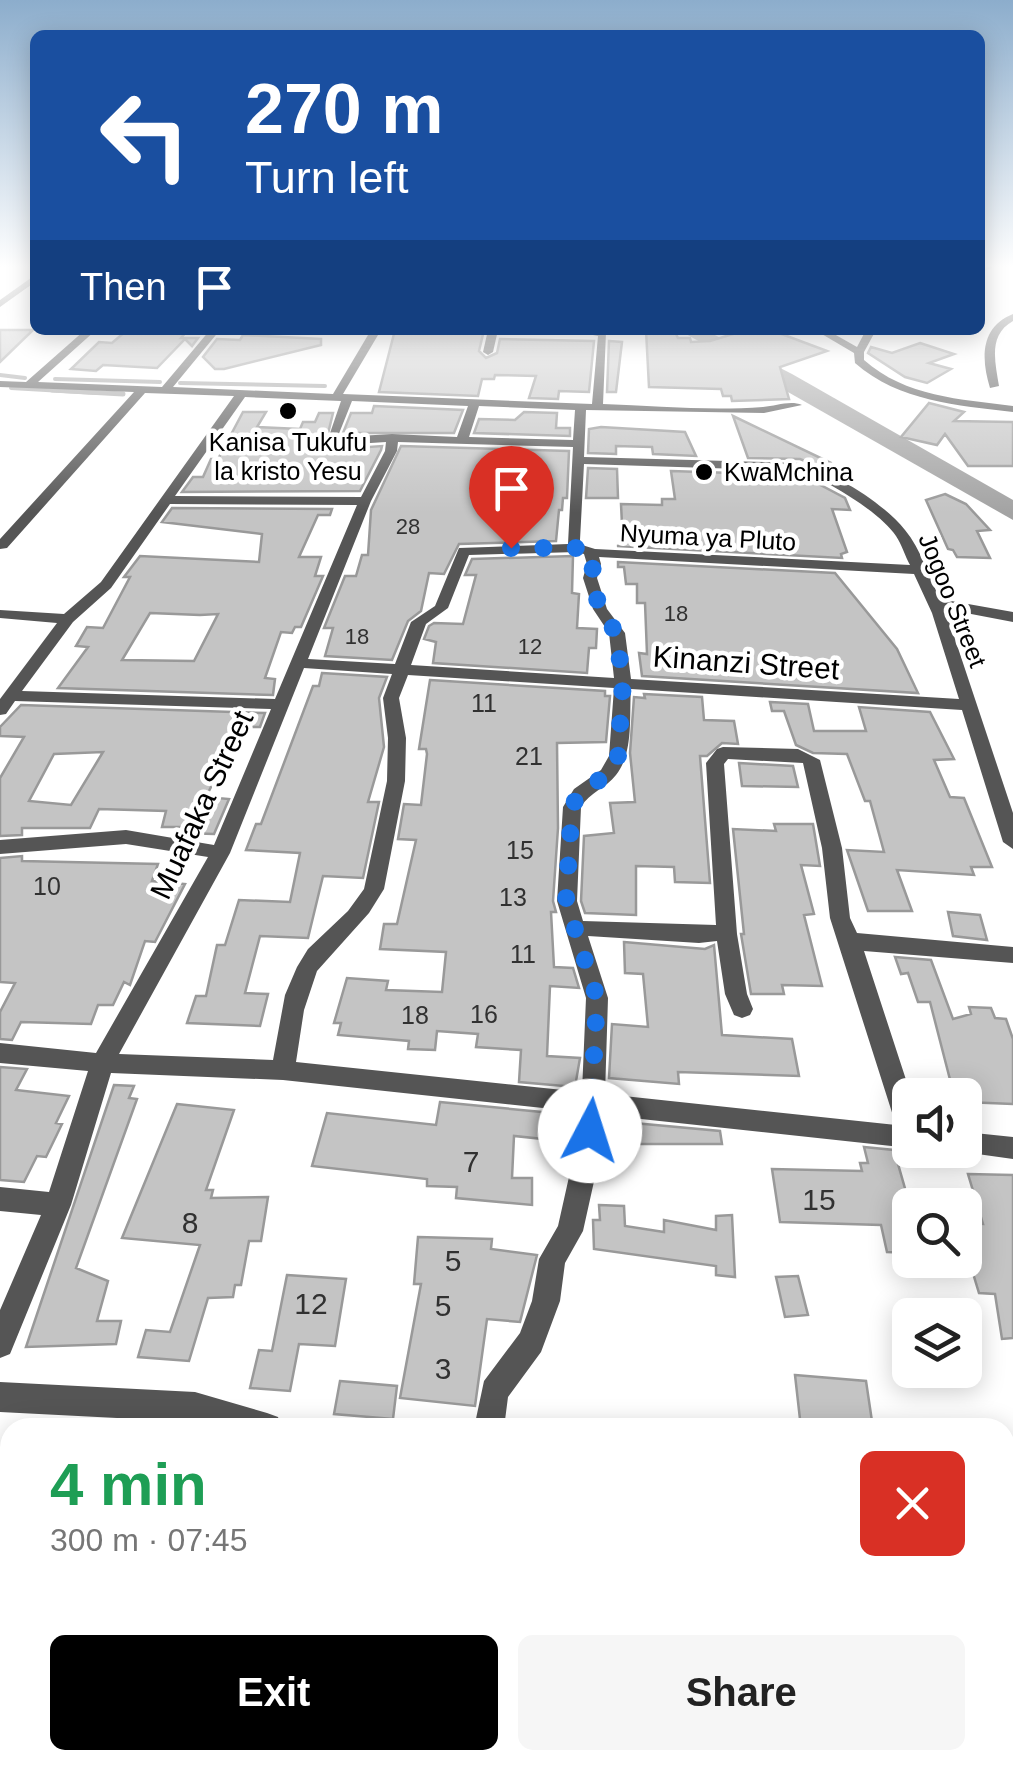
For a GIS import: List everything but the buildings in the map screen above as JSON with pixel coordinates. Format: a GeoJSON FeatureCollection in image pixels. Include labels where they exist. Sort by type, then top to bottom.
{"type":"FeatureCollection","features":[{"type":"Feature","properties":{"kind":"street"},"geometry":{"type":"LineString","coordinates":[[29,385],[71,348]]}},
{"type":"Feature","properties":{"kind":"street"},"geometry":{"type":"LineString","coordinates":[[165,390],[200,348]]}},
{"type":"Feature","properties":{"kind":"street"},"geometry":{"type":"LineString","coordinates":[[368,348],[332,437],[392,438]]}},
{"type":"Feature","properties":{"kind":"street"},"geometry":{"type":"LineString","coordinates":[[488,352],[489,348]]}},
{"type":"Feature","properties":{"kind":"street"},"geometry":{"type":"LineString","coordinates":[[596,406],[602,348]]}},
{"type":"Feature","properties":{"kind":"street"},"geometry":{"type":"LineString","coordinates":[[852,348],[860,352]]}},
{"type":"Feature","properties":{"kind":"street"},"geometry":{"type":"LineString","coordinates":[[862,348],[859,361],[868,371],[902,388],[928,396],[1013,408]]}},
{"type":"Feature","properties":{"kind":"street"},"geometry":{"type":"LineString","coordinates":[[989,348],[994,386]]}},
{"type":"Feature","properties":{"kind":"street"},"geometry":{"type":"LineString","coordinates":[[2,386],[742,411],[796,405]]}},
{"type":"Feature","properties":{"kind":"street"},"geometry":{"type":"LineString","coordinates":[[2,545],[143,389]]}},
{"type":"Feature","properties":{"kind":"street"},"geometry":{"type":"LineString","coordinates":[[5,703],[68,619],[106,585],[242,392]]}},
{"type":"Feature","properties":{"kind":"street"},"geometry":{"type":"LineString","coordinates":[[462,440],[475,402]]}},
{"type":"Feature","properties":{"kind":"street","name":"Nyuma ya Pluto"},"geometry":{"type":"LineString","coordinates":[[580,406],[573,540],[583,550],[920,570]]}},
{"type":"Feature","properties":{"kind":"street","name":"Jogoo Street"},"geometry":{"type":"LineString","coordinates":[[392,438],[771,464],[816,472],[894,522],[935,604],[1013,842]]}},
{"type":"Feature","properties":{"kind":"street","name":"Muafaka Street"},"geometry":{"type":"LineString","coordinates":[[0,1344],[58,1205],[102,1063],[220,853],[365,500],[391,451],[392,438]]}},
{"type":"Feature","properties":{"kind":"street"},"geometry":{"type":"LineString","coordinates":[[168,500],[365,500]]}},
{"type":"Feature","properties":{"kind":"street"},"geometry":{"type":"LineString","coordinates":[[283,1070],[303,975],[314,957],[366,905],[374,890],[396,781],[397,738],[390,711],[400,668],[419,622],[441,608],[464,551],[583,550],[594,564],[590,578],[600,608],[616,633],[623,682],[618,756],[608,774],[580,793],[572,806],[566,901],[597,998],[593,1103],[586,1160],[570,1231],[552,1259],[546,1301],[530,1342],[494,1391],[490,1418]]}},
{"type":"Feature","properties":{"kind":"street"},"geometry":{"type":"LineString","coordinates":[[935,604],[1013,616]]}},
{"type":"Feature","properties":{"kind":"street"},"geometry":{"type":"LineString","coordinates":[[0,614],[68,619]]}},
{"type":"Feature","properties":{"kind":"street","name":"Kinanzi Street"},"geometry":{"type":"LineString","coordinates":[[296,663],[969,705]]}},
{"type":"Feature","properties":{"kind":"street"},"geometry":{"type":"LineString","coordinates":[[5,703],[281,704]]}},
{"type":"Feature","properties":{"kind":"street"},"geometry":{"type":"LineString","coordinates":[[742,1009],[734,994],[716,758],[731,753],[808,757],[814,764],[832,848],[840,918],[893,1078]]}},
{"type":"Feature","properties":{"kind":"street"},"geometry":{"type":"LineString","coordinates":[[0,847],[42,848],[144,837],[220,853]]}},
{"type":"Feature","properties":{"kind":"street"},"geometry":{"type":"LineString","coordinates":[[577,928],[699,935],[728,932]]}},
{"type":"Feature","properties":{"kind":"street"},"geometry":{"type":"LineString","coordinates":[[849,938],[861,943],[1013,954]]}},
{"type":"Feature","properties":{"kind":"street"},"geometry":{"type":"LineString","coordinates":[[0,1053],[102,1063],[283,1070],[892,1132]]}},
{"type":"Feature","properties":{"kind":"street"},"geometry":{"type":"LineString","coordinates":[[982,1145],[1013,1148]]}},
{"type":"Feature","properties":{"kind":"street"},"geometry":{"type":"LineString","coordinates":[[0,1199],[58,1205]]}},
{"type":"Feature","properties":{"kind":"street"},"geometry":{"type":"LineString","coordinates":[[0,1397],[195,1406],[234,1418]]}},
{"type":"Feature","properties":{"kind":"waterway"},"geometry":{"type":"LineString","coordinates":[[723,348],[1013,512]]}},
{"type":"Feature","properties":{"kind":"waterway"},"geometry":{"type":"LineString","coordinates":[[0,375],[25,378]]}},
{"type":"Feature","properties":{"kind":"waterway"},"geometry":{"type":"LineString","coordinates":[[55,379],[160,382]]}},
{"type":"Feature","properties":{"kind":"waterway"},"geometry":{"type":"LineString","coordinates":[[180,383],[325,386]]}},
{"type":"Feature","properties":{"kind":"waterway"},"geometry":{"type":"LineString","coordinates":[[11,388],[98,393]]}},
{"type":"Feature","properties":{"kind":"waterway"},"geometry":{"type":"LineString","coordinates":[[52,390],[123,394]]}},
{"type":"Feature","properties":{"kind":"place","name":"Kanisa Tukufu la kristo Yesu"},"geometry":{"type":"Point","coordinates":[288,411]}},
{"type":"Feature","properties":{"kind":"place","name":"KwaMchina"},"geometry":{"type":"Point","coordinates":[704,472]}},
{"type":"Feature","properties":{"kind":"route"},"geometry":{"type":"LineString","coordinates":[[511,548],[577,548],[590,552],[594,564],[590,578],[600,608],[616,633],[623,682],[618,756],[608,774],[580,793],[572,806],[566,901],[597,998],[590,1131]]}}]}
